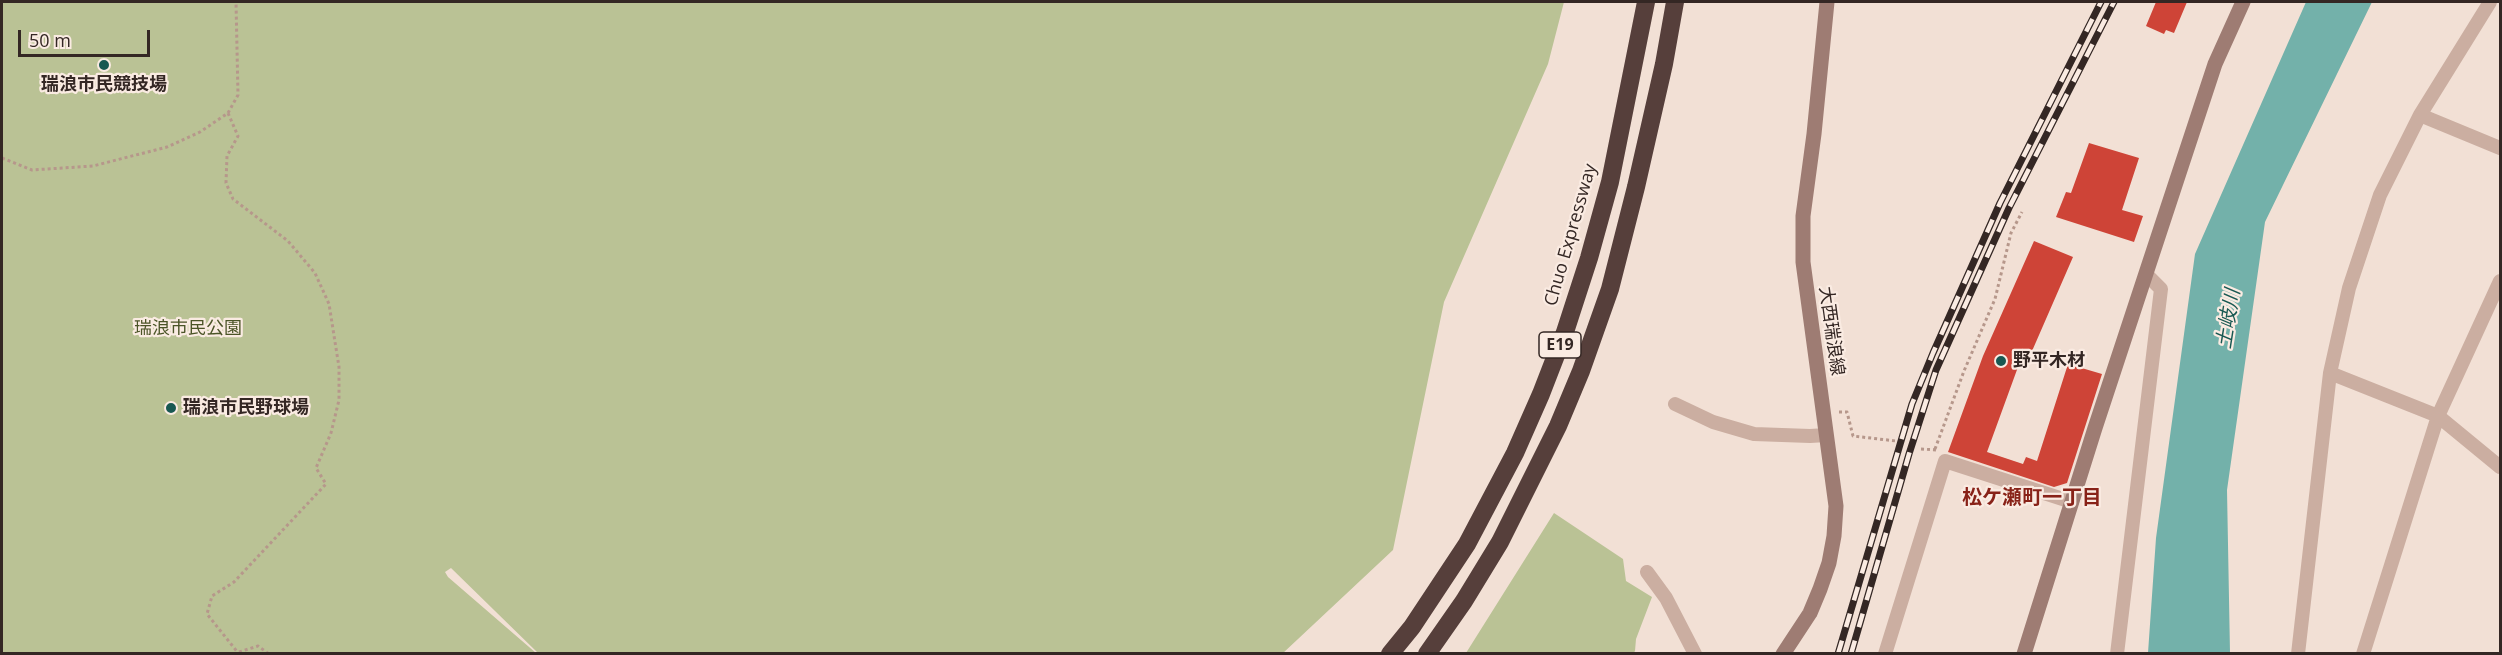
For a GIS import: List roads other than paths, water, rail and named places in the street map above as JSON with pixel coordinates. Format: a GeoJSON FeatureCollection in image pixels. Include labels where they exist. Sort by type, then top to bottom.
{"type":"FeatureCollection","features":[{"type":"Feature","properties":{"kind":"highway","name":"Chuo Expressway"},"geometry":{"type":"LineString","coordinates":[[1390,654],[1412,627],[1467,544],[1515,453],[1541,394],[1586,269],[1610,182],[1646,2]]}},
{"type":"Feature","properties":{"kind":"highway","name":"E19"},"geometry":{"type":"LineString","coordinates":[[1427,654],[1464,601],[1500,542],[1558,426],[1581,371],[1610,289],[1636,187],[1676,2]]}},
{"type":"Feature","properties":{"kind":"street","name":"大西瑞浪線"},"geometry":{"type":"LineString","coordinates":[[1782,654],[1810,614],[1829,563],[1836,506],[1803,262],[1803,216],[1827,2]]}},
{"type":"Feature","properties":{"kind":"street"},"geometry":{"type":"LineString","coordinates":[[2024,654],[2215,64],[2242,2]]}},
{"type":"Feature","properties":{"kind":"street"},"geometry":{"type":"LineString","coordinates":[[2298,654],[2330,373],[2349,288],[2380,195],[2420,115],[2490,2]]}},
{"type":"Feature","properties":{"kind":"street"},"geometry":{"type":"LineString","coordinates":[[2420,115],[2500,148]]}},
{"type":"Feature","properties":{"kind":"street"},"geometry":{"type":"LineString","coordinates":[[2117,654],[2161,288],[2146,274]]}},
{"type":"Feature","properties":{"kind":"street"},"geometry":{"type":"LineString","coordinates":[[2363,654],[2438,416],[2500,281]]}},
{"type":"Feature","properties":{"kind":"street"},"geometry":{"type":"LineString","coordinates":[[2330,373],[2438,416],[2500,467]]}},
{"type":"Feature","properties":{"kind":"street"},"geometry":{"type":"LineString","coordinates":[[1675,404],[1722,425],[1754,434],[1826,435]]}},
{"type":"Feature","properties":{"kind":"street"},"geometry":{"type":"LineString","coordinates":[[1885,654],[1945,461],[2072,502]]}},
{"type":"Feature","properties":{"kind":"street"},"geometry":{"type":"LineString","coordinates":[[1647,572],[1666,598],[1695,654]]}},
{"type":"Feature","properties":{"kind":"water","name":"土岐川"},"geometry":{"type":"Polygon","coordinates":[[[2306,2],[2372,2],[2265,222],[2227,490],[2230,653],[2148,653],[2156,538],[2195,254],[2306,2]]]}},
{"type":"Feature","properties":{"kind":"railway"},"geometry":{"type":"LineString","coordinates":[[1838,654],[1912,404],[2000,203],[2101,2]]}},
{"type":"Feature","properties":{"kind":"railway"},"geometry":{"type":"LineString","coordinates":[[1851,654],[1936,370],[2009,208],[2114,2]]}},
{"type":"Feature","properties":{"kind":"place","name":"瑞浪市民競技場"},"geometry":{"type":"Point","coordinates":[104,65]}},
{"type":"Feature","properties":{"kind":"place","name":"野平木材"},"geometry":{"type":"Point","coordinates":[2001,361]}},
{"type":"Feature","properties":{"kind":"place","name":"瑞浪市民野球場"},"geometry":{"type":"Point","coordinates":[171,408]}},
{"type":"Feature","properties":{"kind":"district","name":"松ケ瀬町一丁目"},"geometry":{"type":"Point","coordinates":[2032,498]}},
{"type":"Feature","properties":{"kind":"park label","name":"瑞浪市民公園"},"geometry":{"type":"Point","coordinates":[188,329]}}]}
